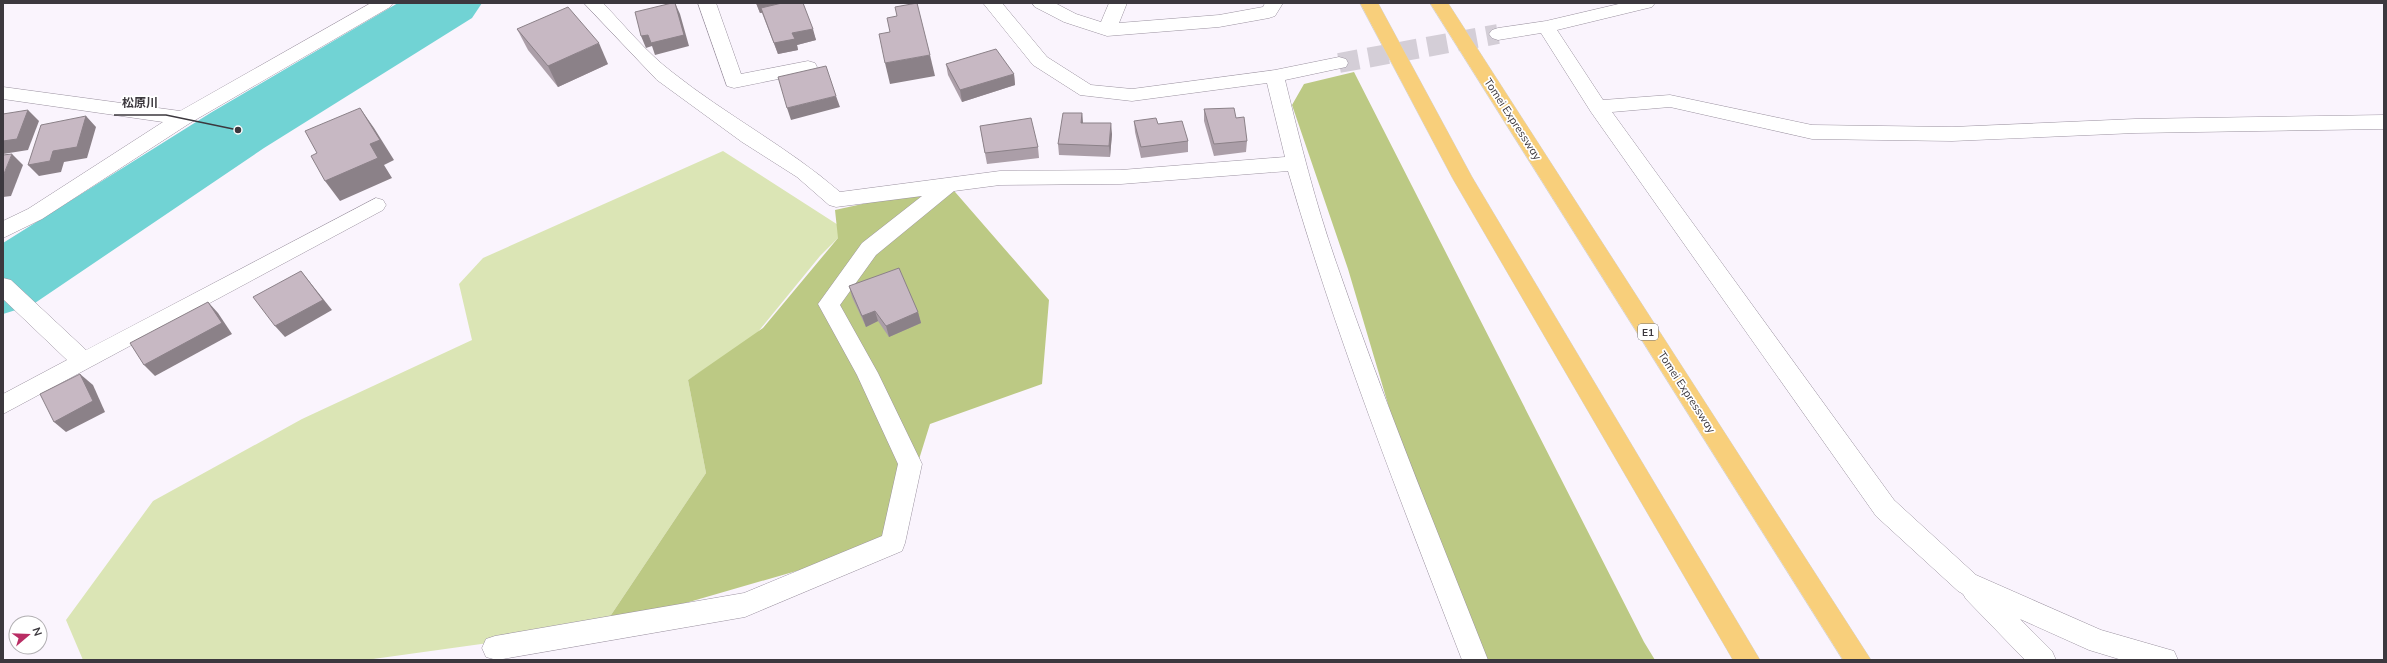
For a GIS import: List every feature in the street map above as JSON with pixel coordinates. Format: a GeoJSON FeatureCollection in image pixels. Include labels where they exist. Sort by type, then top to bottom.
{"type":"FeatureCollection","features":[{"type":"Feature","properties":{"kind":"highway"},"geometry":{"type":"LineString","coordinates":[[1369,3],[1463,179],[1747,660]]}},
{"type":"Feature","properties":{"kind":"highway","name":"Tomei Expressway"},"geometry":{"type":"LineString","coordinates":[[1439,3],[1858,660]]}},
{"type":"Feature","properties":{"kind":"street"},"geometry":{"type":"LineString","coordinates":[[3,230],[35,214],[183,118],[384,3]]}},
{"type":"Feature","properties":{"kind":"street"},"geometry":{"type":"LineString","coordinates":[[593,3],[664,76],[749,137],[804,172],[836,200],[1000,178],[1121,177],[1296,163]]}},
{"type":"Feature","properties":{"kind":"street"},"geometry":{"type":"LineString","coordinates":[[707,3],[734,82],[808,67]]}},
{"type":"Feature","properties":{"kind":"street"},"geometry":{"type":"LineString","coordinates":[[992,3],[1040,61],[1087,91],[1132,95],[1275,76],[1339,63]]}},
{"type":"Feature","properties":{"kind":"street"},"geometry":{"type":"LineString","coordinates":[[1041,3],[1070,18],[1107,30],[1219,21],[1269,12],[1274,3]]}},
{"type":"Feature","properties":{"kind":"street"},"geometry":{"type":"LineString","coordinates":[[1107,30],[1118,3]]}},
{"type":"Feature","properties":{"kind":"street"},"geometry":{"type":"LineString","coordinates":[[1498,34],[1546,27],[1646,3]]}},
{"type":"Feature","properties":{"kind":"street"},"geometry":{"type":"LineString","coordinates":[[1546,27],[1598,107],[1885,508],[1967,583],[2043,660]]}},
{"type":"Feature","properties":{"kind":"street"},"geometry":{"type":"LineString","coordinates":[[1275,76],[1296,163],[1325,261],[1420,520],[1475,660]]}},
{"type":"Feature","properties":{"kind":"street"},"geometry":{"type":"LineString","coordinates":[[3,93],[183,118]]}},
{"type":"Feature","properties":{"kind":"street"},"geometry":{"type":"LineString","coordinates":[[1598,107],[1670,101],[1812,132],[1952,134],[2135,126],[2384,122]]}},
{"type":"Feature","properties":{"kind":"street"},"geometry":{"type":"LineString","coordinates":[[495,648],[745,605],[893,543],[910,464],[867,373],[829,304],[869,249],[949,185]]}},
{"type":"Feature","properties":{"kind":"street"},"geometry":{"type":"LineString","coordinates":[[3,405],[376,205]]}},
{"type":"Feature","properties":{"kind":"street"},"geometry":{"type":"LineString","coordinates":[[10,292],[84,362]]}},
{"type":"Feature","properties":{"kind":"street"},"geometry":{"type":"LineString","coordinates":[[1967,583],[2098,641],[2165,660]]}},
{"type":"Feature","properties":{"kind":"green space"},"geometry":{"type":"Polygon","coordinates":[[[1354,72],[1644,642],[1655,660],[1480,660],[1406,465],[1348,269],[1292,105],[1304,84],[1354,72]]]}},
{"type":"Feature","properties":{"kind":"green space"},"geometry":{"type":"Polygon","coordinates":[[[723,151],[846,230],[820,256],[753,338],[688,380],[706,473],[603,627],[366,660],[83,660],[66,620],[153,501],[302,419],[472,340],[459,284],[483,258],[723,151]]]}},
{"type":"Feature","properties":{"kind":"green space"},"geometry":{"type":"Polygon","coordinates":[[[949,185],[1049,300],[1042,384],[930,424],[893,543],[603,627],[706,473],[688,380],[763,328],[838,238],[835,210],[949,185]]]}},
{"type":"Feature","properties":{"kind":"building"},"geometry":{"type":"Polygon","coordinates":[[[675,3],[684,35],[651,43],[648,35],[641,36],[635,12],[675,3]]]}},
{"type":"Feature","properties":{"kind":"building"},"geometry":{"type":"Polygon","coordinates":[[[782,3],[803,3],[813,29],[792,33],[795,39],[774,43],[761,8],[782,3]]]}},
{"type":"Feature","properties":{"kind":"building"},"geometry":{"type":"Polygon","coordinates":[[[917,3],[930,55],[885,63],[879,34],[890,32],[887,18],[897,16],[895,7],[917,3]]]}},
{"type":"Feature","properties":{"kind":"building"},"geometry":{"type":"Polygon","coordinates":[[[568,7],[599,43],[548,66],[517,29],[568,7]]]}},
{"type":"Feature","properties":{"kind":"building"},"geometry":{"type":"Polygon","coordinates":[[[996,49],[1014,74],[960,90],[946,64],[996,49]]]}},
{"type":"Feature","properties":{"kind":"building"},"geometry":{"type":"Polygon","coordinates":[[[826,66],[836,96],[787,108],[778,77],[826,66]]]}},
{"type":"Feature","properties":{"kind":"building"},"geometry":{"type":"Polygon","coordinates":[[[360,108],[380,140],[370,144],[378,158],[325,181],[311,156],[317,153],[305,131],[360,108]]]}},
{"type":"Feature","properties":{"kind":"building"},"geometry":{"type":"Polygon","coordinates":[[[1234,108],[1236,118],[1244,117],[1247,141],[1214,144],[1204,109],[1234,108]]]}},
{"type":"Feature","properties":{"kind":"building"},"geometry":{"type":"Polygon","coordinates":[[[28,110],[17,139],[3,141],[3,114],[28,110]]]}},
{"type":"Feature","properties":{"kind":"building"},"geometry":{"type":"Polygon","coordinates":[[[1063,113],[1082,113],[1081,123],[1111,123],[1109,146],[1058,144],[1063,113]]]}},
{"type":"Feature","properties":{"kind":"building"},"geometry":{"type":"Polygon","coordinates":[[[86,116],[77,147],[53,151],[50,161],[28,165],[41,125],[86,116]]]}},
{"type":"Feature","properties":{"kind":"building"},"geometry":{"type":"Polygon","coordinates":[[[1031,118],[1038,147],[985,153],[980,126],[1031,118]]]}},
{"type":"Feature","properties":{"kind":"building"},"geometry":{"type":"Polygon","coordinates":[[[1156,118],[1158,124],[1182,121],[1188,141],[1141,147],[1134,121],[1156,118]]]}},
{"type":"Feature","properties":{"kind":"building"},"geometry":{"type":"Polygon","coordinates":[[[12,154],[3,176],[3,155],[12,154]]]}},
{"type":"Feature","properties":{"kind":"building"},"geometry":{"type":"Polygon","coordinates":[[[899,268],[918,312],[886,326],[875,311],[862,316],[849,286],[899,268]]]}},
{"type":"Feature","properties":{"kind":"building"},"geometry":{"type":"Polygon","coordinates":[[[301,271],[323,300],[275,326],[253,297],[301,271]]]}},
{"type":"Feature","properties":{"kind":"building"},"geometry":{"type":"Polygon","coordinates":[[[208,302],[222,323],[144,365],[130,343],[208,302]]]}},
{"type":"Feature","properties":{"kind":"building"},"geometry":{"type":"Polygon","coordinates":[[[80,374],[93,401],[54,422],[40,394],[80,374]]]}},
{"type":"Feature","properties":{"kind":"waterway"},"geometry":{"type":"LineString","coordinates":[[3,283],[238,130],[448,3]]}},
{"type":"Feature","properties":{"kind":"tunnel"},"geometry":{"type":"LineString","coordinates":[[1339,63],[1498,34]]}},
{"type":"Feature","properties":{"kind":"place","name":"松原川"},"geometry":{"type":"Point","coordinates":[238,130]}}]}
